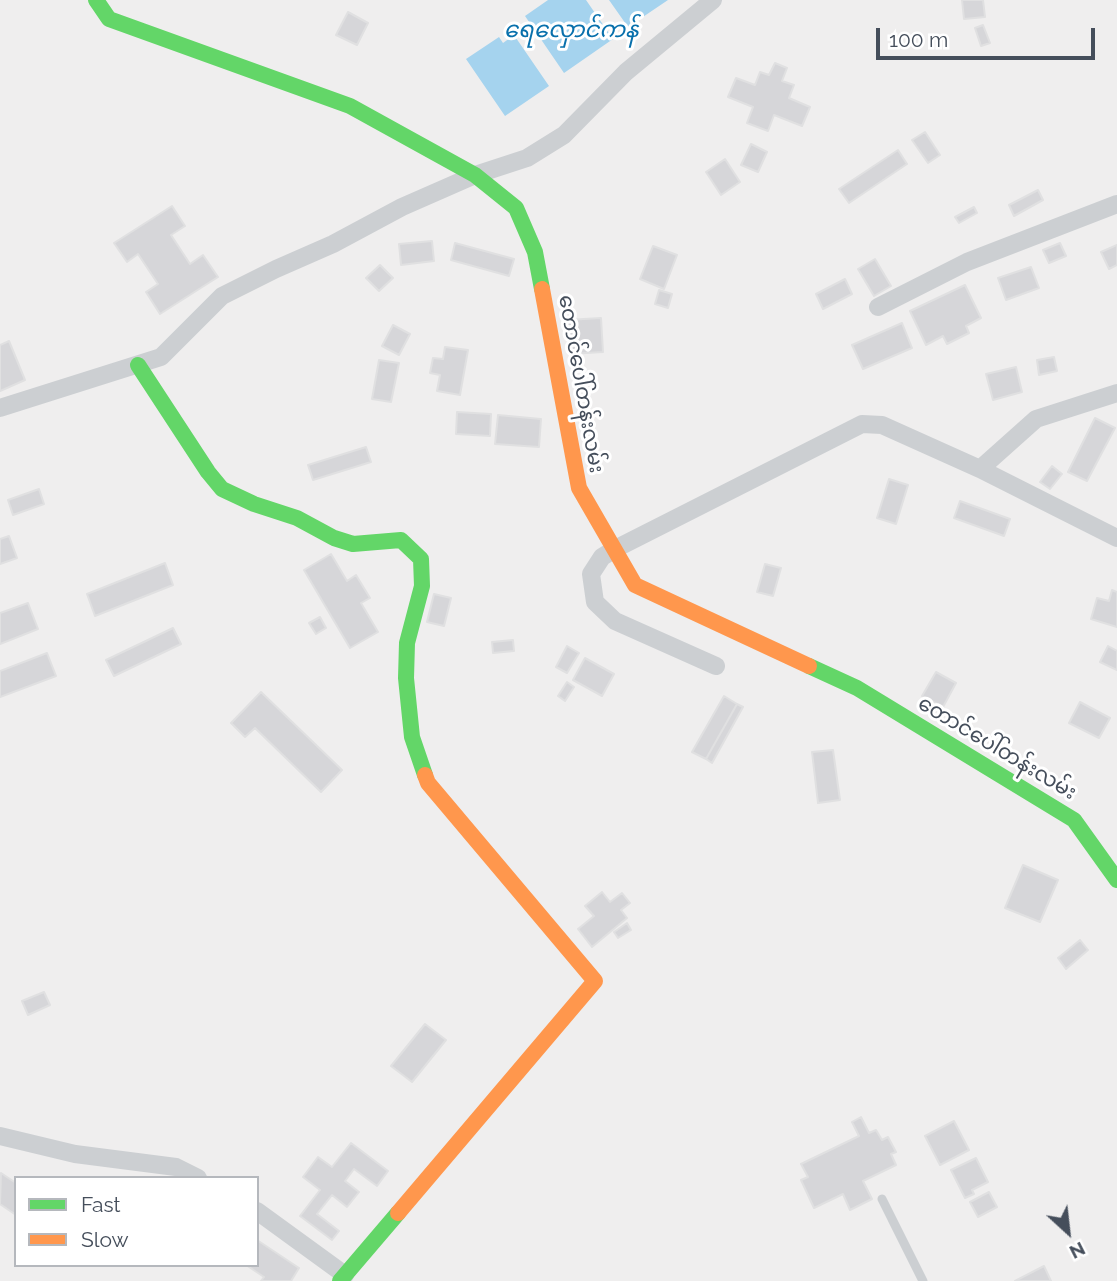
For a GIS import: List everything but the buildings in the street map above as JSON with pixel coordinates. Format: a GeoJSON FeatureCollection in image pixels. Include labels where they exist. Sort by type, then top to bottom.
{"type":"FeatureCollection","features":[{"type":"Feature","properties":{"kind":"street","name":"တောင်ပေါ်တန်းလမ်း"},"geometry":{"type":"LineString","coordinates":[[96,0],[109,19],[350,106],[475,175],[516,208],[535,252],[579,488],[635,585],[857,688],[1074,820],[1117,880]]}},
{"type":"Feature","properties":{"kind":"street"},"geometry":{"type":"LineString","coordinates":[[0,408],[161,357],[222,296],[333,244],[402,207],[475,175],[527,158],[564,135],[626,72],[713,0]]}},
{"type":"Feature","properties":{"kind":"street"},"geometry":{"type":"LineString","coordinates":[[878,307],[967,262],[1117,204]]}},
{"type":"Feature","properties":{"kind":"street"},"geometry":{"type":"LineString","coordinates":[[138,365],[222,489],[254,504],[297,518],[334,538],[353,544],[401,540],[421,559],[422,586],[407,643],[406,678],[412,737],[428,783],[595,981],[342,1278],[259,1213]]}},
{"type":"Feature","properties":{"kind":"street"},"geometry":{"type":"LineString","coordinates":[[980,468],[1036,419],[1117,393]]}},
{"type":"Feature","properties":{"kind":"street"},"geometry":{"type":"LineString","coordinates":[[716,666],[615,621],[595,601],[591,574],[602,557],[615,549],[862,424],[882,425],[980,468],[1117,538]]}},
{"type":"Feature","properties":{"kind":"street"},"geometry":{"type":"LineString","coordinates":[[0,1136],[75,1154],[176,1167],[194,1176]]}},
{"type":"Feature","properties":{"kind":"lane"},"geometry":{"type":"LineString","coordinates":[[882,1199],[923,1281]]}},
{"type":"Feature","properties":{"kind":"water","name":"ရေလှောင်ကန်"},"geometry":{"type":"Polygon","coordinates":[[[548,0],[586,0],[613,39],[564,73],[525,16],[548,0]]]}},
{"type":"Feature","properties":{"kind":"water","name":"ရေလှောင်ကန်"},"geometry":{"type":"Polygon","coordinates":[[[609,0],[668,0],[628,27],[609,0]]]}},
{"type":"Feature","properties":{"kind":"water","name":"ရေလှောင်ကန်"},"geometry":{"type":"Polygon","coordinates":[[[514,35],[549,86],[505,116],[466,59],[499,37],[503,43],[514,35]]]}},
{"type":"Feature","properties":{"kind":"traffic: fast"},"geometry":{"type":"LineString","coordinates":[[96,0],[109,19],[350,106],[475,175],[516,208],[535,252],[542,289]]}},
{"type":"Feature","properties":{"kind":"traffic: fast"},"geometry":{"type":"LineString","coordinates":[[138,365],[222,489],[254,504],[297,518],[334,538],[353,544],[401,540],[421,559],[422,586],[407,643],[406,678],[412,737],[425,775]]}},
{"type":"Feature","properties":{"kind":"traffic: fast"},"geometry":{"type":"LineString","coordinates":[[809,666],[857,688],[1074,820],[1117,880]]}},
{"type":"Feature","properties":{"kind":"traffic: fast"},"geometry":{"type":"LineString","coordinates":[[340,1281],[398,1213]]}},
{"type":"Feature","properties":{"kind":"traffic: slow"},"geometry":{"type":"LineString","coordinates":[[542,289],[579,488],[635,585],[809,666]]}},
{"type":"Feature","properties":{"kind":"traffic: slow"},"geometry":{"type":"LineString","coordinates":[[398,1213],[595,981],[428,783],[425,775]]}}]}
